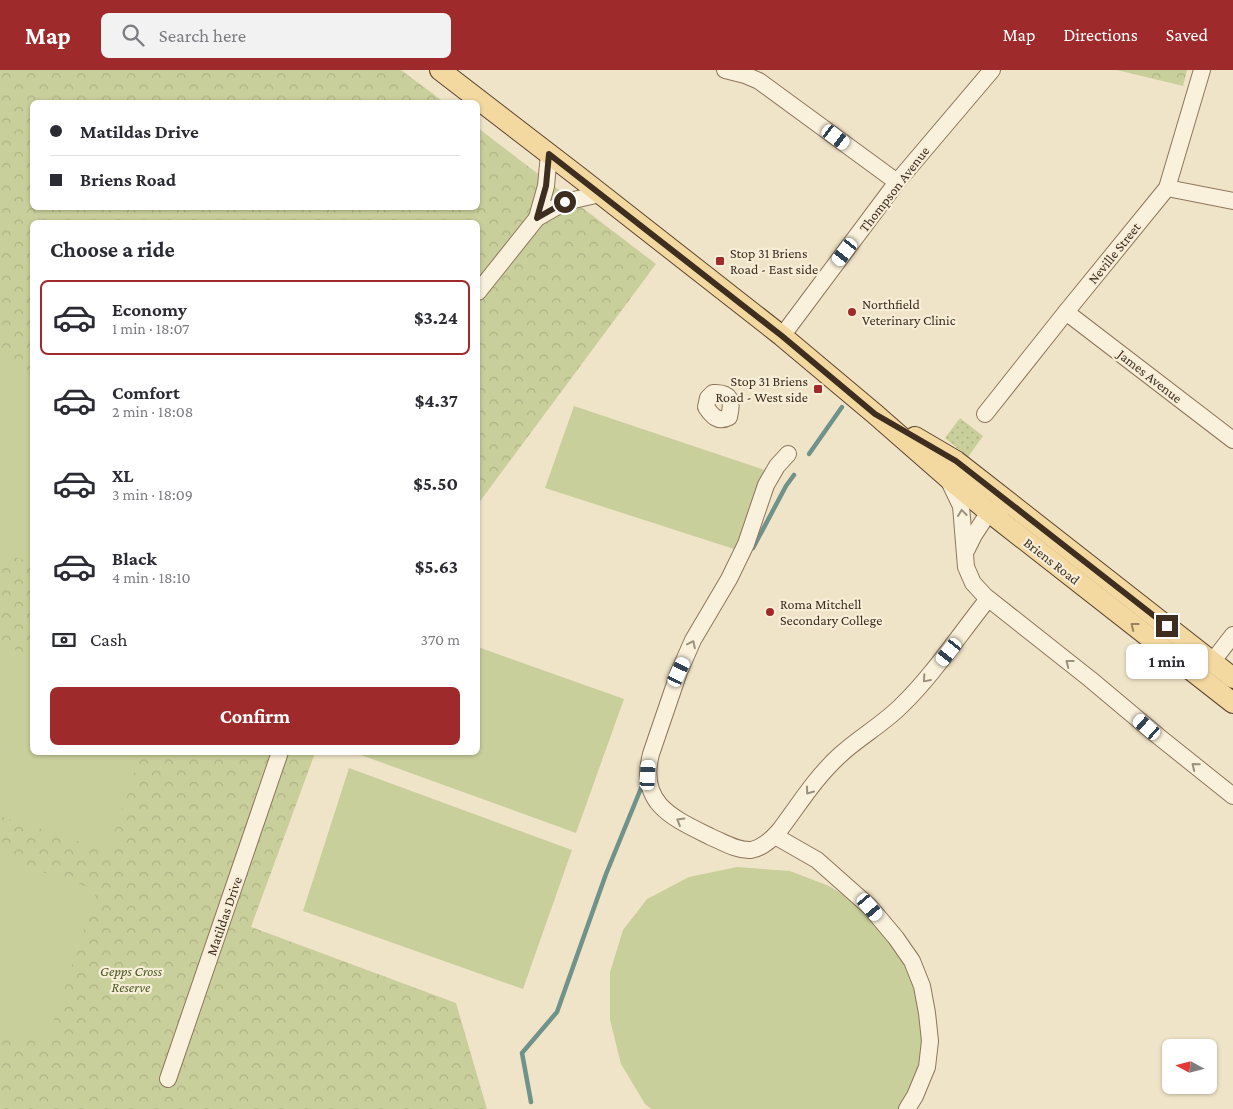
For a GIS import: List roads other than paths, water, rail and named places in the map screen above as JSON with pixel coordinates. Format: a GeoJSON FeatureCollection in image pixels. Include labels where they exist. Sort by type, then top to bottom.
{"type":"FeatureCollection","features":[{"type":"Feature","properties":{"kind":"main road","name":"Briens Road"},"geometry":{"type":"LineString","coordinates":[[440,70],[479,100]]}},
{"type":"Feature","properties":{"kind":"main road","name":"Briens Road"},"geometry":{"type":"LineString","coordinates":[[480,101],[782,336],[990,512],[1206,670],[1233,678]]}},
{"type":"Feature","properties":{"kind":"main road","name":"Briens Road"},"geometry":{"type":"LineString","coordinates":[[875,414],[956,461],[1013,506],[1206,670],[1233,703]]}},
{"type":"Feature","properties":{"kind":"street"},"geometry":{"type":"LineString","coordinates":[[725,70],[745,74],[759,80],[897,182]]}},
{"type":"Feature","properties":{"kind":"street","name":"Thompson Avenue"},"geometry":{"type":"LineString","coordinates":[[782,336],[897,182],[992,70]]}},
{"type":"Feature","properties":{"kind":"street","name":"Neville Street"},"geometry":{"type":"LineString","coordinates":[[985,414],[1167,188],[1202,70]]}},
{"type":"Feature","properties":{"kind":"street"},"geometry":{"type":"LineString","coordinates":[[537,218],[546,186],[549,154]]}},
{"type":"Feature","properties":{"kind":"street"},"geometry":{"type":"LineString","coordinates":[[1167,188],[1233,201]]}},
{"type":"Feature","properties":{"kind":"street"},"geometry":{"type":"LineString","coordinates":[[480,289],[537,218],[565,202],[600,194]]}},
{"type":"Feature","properties":{"kind":"street","name":"James Avenue"},"geometry":{"type":"LineString","coordinates":[[1066,312],[1233,440]]}},
{"type":"Feature","properties":{"kind":"street"},"geometry":{"type":"LineString","coordinates":[[788,454],[777,466],[766,486],[746,544],[729,579],[693,640],[679,672],[648,762],[649,787],[658,803],[666,812],[681,822],[728,845],[750,850],[765,844],[775,836],[824,770],[839,756],[885,721],[926,679],[949,652],[988,599]]}},
{"type":"Feature","properties":{"kind":"street"},"geometry":{"type":"LineString","coordinates":[[948,478],[961,506],[966,551],[965,561],[973,583],[988,599],[1090,679],[1233,796]]}},
{"type":"Feature","properties":{"kind":"street"},"geometry":{"type":"LineString","coordinates":[[966,551],[974,534],[990,512],[1013,506]]}},
{"type":"Feature","properties":{"kind":"street"},"geometry":{"type":"LineString","coordinates":[[1206,670],[1233,635]]}},
{"type":"Feature","properties":{"kind":"street","name":"Matildas Drive"},"geometry":{"type":"LineString","coordinates":[[168,1080],[279,755]]}},
{"type":"Feature","properties":{"kind":"street"},"geometry":{"type":"LineString","coordinates":[[775,836],[816,860],[870,907],[912,961],[922,986],[930,1041],[927,1067],[915,1096],[907,1109]]}},
{"type":"Feature","properties":{"kind":"waterway"},"geometry":{"type":"LineString","coordinates":[[809,454],[842,407]]}},
{"type":"Feature","properties":{"kind":"waterway"},"geometry":{"type":"LineString","coordinates":[[753,548],[786,486],[794,475]]}},
{"type":"Feature","properties":{"kind":"waterway"},"geometry":{"type":"LineString","coordinates":[[531,1102],[522,1053],[557,1012],[606,874],[644,781]]}},
{"type":"Feature","properties":{"kind":"place","name":"Stop 31 Briens Road - East side"},"geometry":{"type":"Point","coordinates":[720,261]}},
{"type":"Feature","properties":{"kind":"place","name":"Northfield Veterinary Clinic"},"geometry":{"type":"Point","coordinates":[852,312]}},
{"type":"Feature","properties":{"kind":"place","name":"Stop 31 Briens Road - West side"},"geometry":{"type":"Point","coordinates":[818,389]}},
{"type":"Feature","properties":{"kind":"place","name":"Roma Mitchell Secondary College"},"geometry":{"type":"Point","coordinates":[770,612]}},
{"type":"Feature","properties":{"kind":"park label","name":"Gepps Cross Reserve"},"geometry":{"type":"Point","coordinates":[131,980]}}]}
